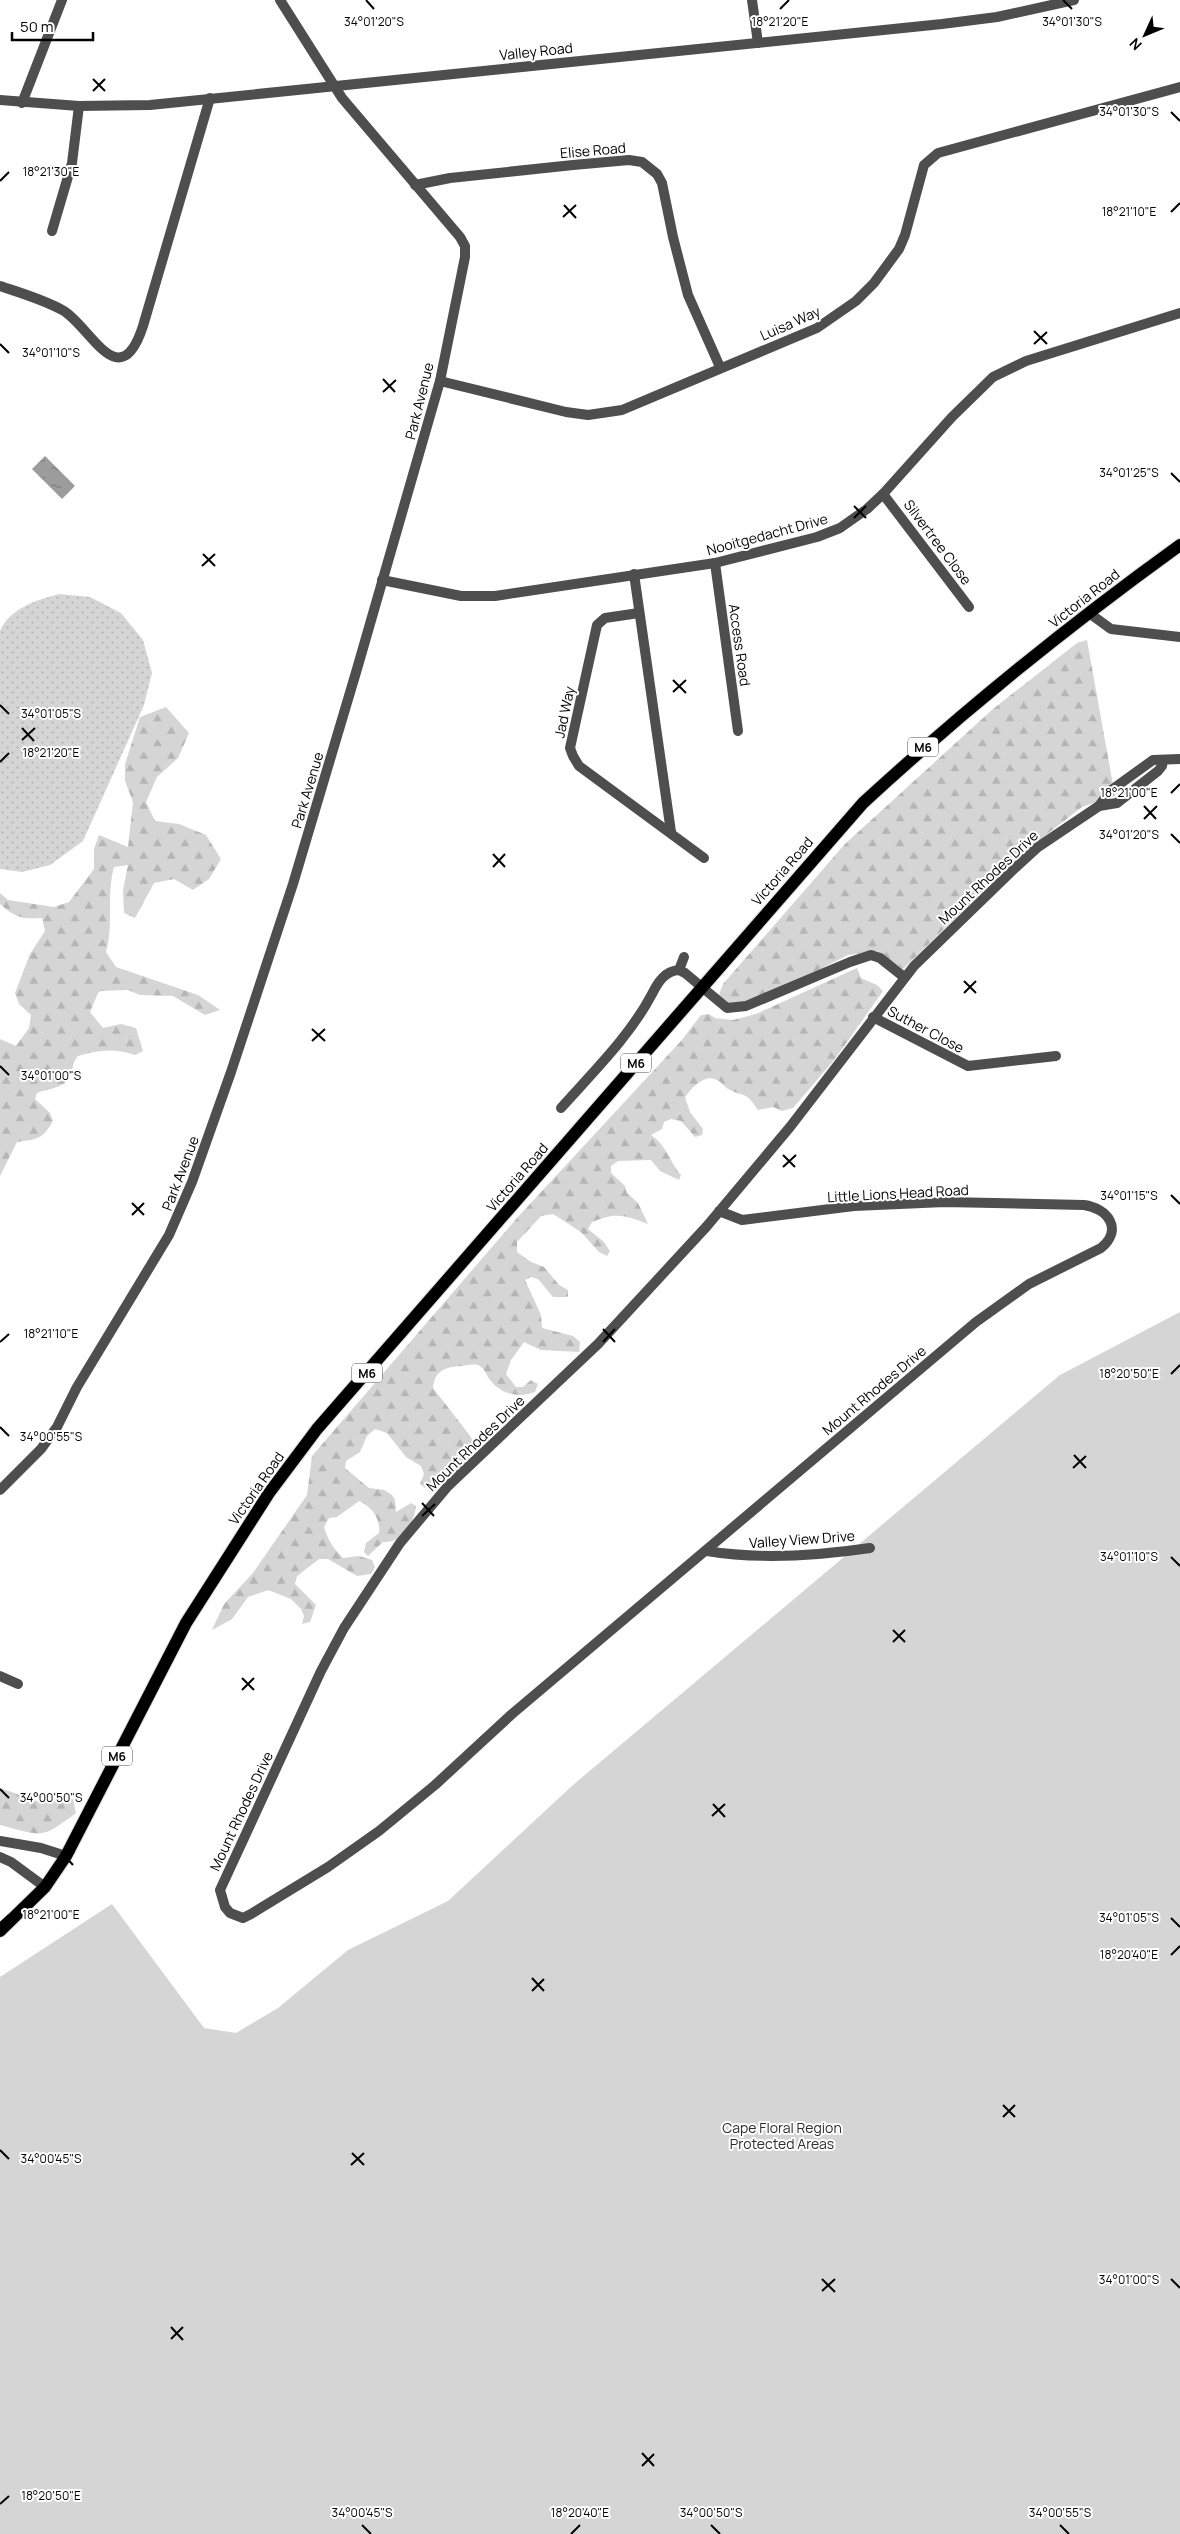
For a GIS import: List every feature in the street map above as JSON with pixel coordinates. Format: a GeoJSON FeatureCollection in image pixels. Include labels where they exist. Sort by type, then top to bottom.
{"type":"FeatureCollection","features":[{"type":"Feature","properties":{"kind":"main road","name":"Victoria Road"},"geometry":{"type":"LineString","coordinates":[[0,1931],[45,1887],[66,1856],[186,1624],[269,1493],[317,1429],[862,803],[920,750],[1089,612],[1180,546]]}},
{"type":"Feature","properties":{"kind":"street"},"geometry":{"type":"LineString","coordinates":[[22,103],[62,0]]}},
{"type":"Feature","properties":{"kind":"street","name":"Park Avenue"},"geometry":{"type":"LineString","coordinates":[[0,1490],[41,1449],[57,1426],[77,1387],[178,1218],[231,1072],[293,884],[440,381],[466,257],[465,246],[334,86],[280,0]]}},
{"type":"Feature","properties":{"kind":"street"},"geometry":{"type":"LineString","coordinates":[[752,0],[758,43]]}},
{"type":"Feature","properties":{"kind":"street","name":"Valley Road"},"geometry":{"type":"LineString","coordinates":[[0,100],[79,106],[150,105],[997,17],[1074,0]]}},
{"type":"Feature","properties":{"kind":"street","name":"Luisa Way"},"geometry":{"type":"LineString","coordinates":[[440,381],[566,412],[596,414],[622,410],[720,367],[817,328],[856,301],[874,283],[899,249],[924,165],[932,156],[1180,87]]}},
{"type":"Feature","properties":{"kind":"street"},"geometry":{"type":"LineString","coordinates":[[0,286],[65,312],[81,326],[106,354],[117,357],[134,349],[143,326],[210,98]]}},
{"type":"Feature","properties":{"kind":"street"},"geometry":{"type":"LineString","coordinates":[[52,231],[72,163],[79,106]]}},
{"type":"Feature","properties":{"kind":"street","name":"Elise Road"},"geometry":{"type":"LineString","coordinates":[[415,185],[450,178],[564,166],[629,160],[642,162],[656,174],[662,183],[672,237],[688,295],[720,367]]}},
{"type":"Feature","properties":{"kind":"street","name":"Nooitgedacht Drive"},"geometry":{"type":"LineString","coordinates":[[382,580],[475,597],[592,582],[715,563],[817,537],[840,528],[883,494],[952,417],[993,377],[1026,361],[1180,313]]}},
{"type":"Feature","properties":{"kind":"street","name":"Silvertree Close"},"geometry":{"type":"LineString","coordinates":[[883,494],[969,607]]}},
{"type":"Feature","properties":{"kind":"street","name":"Access Road"},"geometry":{"type":"LineString","coordinates":[[715,563],[738,731]]}},
{"type":"Feature","properties":{"kind":"street"},"geometry":{"type":"LineString","coordinates":[[634,574],[671,832]]}},
{"type":"Feature","properties":{"kind":"street"},"geometry":{"type":"LineString","coordinates":[[1089,612],[1110,629],[1179,638]]}},
{"type":"Feature","properties":{"kind":"street","name":"Jad Way"},"geometry":{"type":"LineString","coordinates":[[639,613],[605,618],[597,625],[570,748],[572,756],[579,766],[704,858]]}},
{"type":"Feature","properties":{"kind":"street","name":"Mount Rhodes Drive"},"geometry":{"type":"LineString","coordinates":[[1107,1243],[1029,1284],[976,1322],[707,1551],[652,1594],[526,1701],[435,1785],[379,1831],[328,1867],[243,1918],[225,1907],[220,1890],[321,1671],[344,1628],[400,1543],[448,1486],[598,1344],[719,1211],[790,1127],[904,977],[1038,847],[1099,806],[1117,803],[1158,771],[1162,766],[1163,760],[1180,758]]}},
{"type":"Feature","properties":{"kind":"street"},"geometry":{"type":"LineString","coordinates":[[561,1108],[639,1017],[658,982],[668,972],[679,970],[702,987],[722,1006],[737,1008],[871,955],[887,963],[904,977]]}},
{"type":"Feature","properties":{"kind":"street"},"geometry":{"type":"LineString","coordinates":[[679,970],[684,957]]}},
{"type":"Feature","properties":{"kind":"street","name":"Suther Close"},"geometry":{"type":"LineString","coordinates":[[873,1017],[968,1066],[1056,1056]]}},
{"type":"Feature","properties":{"kind":"street","name":"Little Lions Head Road"},"geometry":{"type":"LineString","coordinates":[[719,1211],[742,1220],[854,1206],[945,1202],[1084,1205],[1096,1206],[1105,1212],[1110,1220],[1112,1232],[1107,1243]]}},
{"type":"Feature","properties":{"kind":"street","name":"Valley View Drive"},"geometry":{"type":"LineString","coordinates":[[707,1551],[750,1557],[839,1553],[870,1548]]}},
{"type":"Feature","properties":{"kind":"street"},"geometry":{"type":"LineString","coordinates":[[0,1676],[18,1684]]}},
{"type":"Feature","properties":{"kind":"street"},"geometry":{"type":"LineString","coordinates":[[0,1840],[41,1848],[66,1856]]}},
{"type":"Feature","properties":{"kind":"street"},"geometry":{"type":"LineString","coordinates":[[0,1857],[11,1862],[45,1887]]}},
{"type":"Feature","properties":{"kind":"green space"},"geometry":{"type":"Polygon","coordinates":[[[59,594],[90,597],[121,613],[143,640],[152,673],[144,705],[83,841],[50,865],[22,872],[0,869],[0,631],[10,616],[17,611],[33,602],[59,594]]]}},
{"type":"Feature","properties":{"kind":"green space"},"geometry":{"type":"Polygon","coordinates":[[[1087,640],[1115,796],[1082,807],[1006,866],[903,969],[877,951],[848,955],[803,978],[748,1002],[730,1005],[719,995],[723,984],[845,844],[993,709],[1077,643],[1087,640]]]}},
{"type":"Feature","properties":{"kind":"green space"},"geometry":{"type":"Polygon","coordinates":[[[166,707],[189,733],[178,758],[157,777],[146,802],[155,821],[179,824],[206,835],[221,859],[209,879],[193,890],[174,879],[154,883],[135,918],[124,913],[123,890],[128,865],[114,867],[110,889],[110,931],[106,952],[116,967],[198,995],[220,1010],[205,1015],[173,996],[140,995],[128,990],[101,991],[98,993],[90,1012],[103,1028],[121,1024],[136,1028],[143,1051],[135,1055],[120,1051],[106,1051],[78,1056],[67,1081],[59,1086],[37,1093],[35,1099],[50,1113],[53,1121],[46,1132],[38,1138],[17,1142],[0,1176],[0,1039],[16,1046],[29,1028],[31,1015],[19,1004],[15,993],[30,954],[45,931],[42,918],[19,917],[0,904],[0,893],[8,900],[54,907],[69,902],[94,869],[94,849],[99,835],[128,847],[133,802],[125,781],[125,764],[140,717],[166,707]]]}},
{"type":"Feature","properties":{"kind":"green space"},"geometry":{"type":"Polygon","coordinates":[[[857,968],[861,978],[877,985],[883,991],[835,1059],[793,1108],[782,1111],[773,1107],[758,1110],[748,1097],[728,1089],[719,1081],[712,1078],[703,1080],[685,1097],[690,1112],[703,1129],[702,1135],[695,1137],[681,1121],[671,1119],[664,1122],[662,1129],[651,1135],[664,1149],[681,1175],[679,1180],[660,1171],[651,1160],[618,1161],[611,1166],[611,1173],[625,1186],[627,1193],[638,1203],[648,1224],[633,1218],[620,1216],[608,1217],[592,1222],[588,1229],[604,1242],[610,1251],[607,1256],[599,1252],[581,1232],[553,1214],[541,1216],[517,1242],[517,1252],[531,1262],[544,1267],[559,1285],[568,1290],[568,1297],[553,1297],[538,1279],[531,1277],[525,1280],[541,1315],[542,1328],[573,1336],[580,1342],[579,1352],[541,1350],[524,1342],[511,1360],[506,1374],[516,1387],[523,1387],[531,1380],[538,1384],[535,1392],[529,1394],[516,1395],[505,1392],[490,1380],[482,1367],[478,1365],[451,1367],[439,1373],[433,1388],[471,1437],[475,1448],[455,1473],[447,1478],[430,1483],[425,1488],[420,1484],[424,1474],[421,1466],[406,1457],[387,1433],[375,1429],[367,1436],[360,1452],[346,1461],[345,1468],[369,1488],[384,1490],[392,1495],[395,1500],[396,1512],[411,1503],[416,1506],[413,1519],[402,1536],[383,1542],[368,1556],[364,1552],[366,1543],[379,1533],[379,1523],[375,1514],[368,1506],[359,1501],[337,1517],[329,1518],[324,1527],[334,1547],[343,1558],[359,1556],[372,1560],[375,1567],[371,1574],[357,1576],[328,1559],[319,1559],[297,1576],[295,1584],[316,1605],[310,1622],[302,1624],[304,1616],[301,1609],[291,1599],[268,1590],[248,1597],[232,1619],[212,1630],[224,1604],[253,1573],[307,1495],[312,1456],[517,1218],[681,1041],[701,1015],[709,1014],[715,1018],[733,1020],[756,1014],[857,968]]]}},
{"type":"Feature","properties":{"kind":"green space","name":"Cape Floral Region Protected Areas"},"geometry":{"type":"Polygon","coordinates":[[[1180,1312],[1180,2534],[0,2534],[0,1977],[112,1904],[204,2028],[236,2033],[278,2008],[348,1950],[448,1901],[573,1785],[1060,1375],[1180,1312]]]}},
{"type":"Feature","properties":{"kind":"green space"},"geometry":{"type":"Polygon","coordinates":[[[0,1788],[37,1801],[54,1797],[73,1799],[76,1813],[55,1828],[41,1833],[25,1832],[0,1825],[0,1788]]]}},
{"type":"Feature","properties":{"kind":"water"},"geometry":{"type":"Polygon","coordinates":[[[45,456],[75,486],[62,499],[32,469],[45,456]]]}}]}
